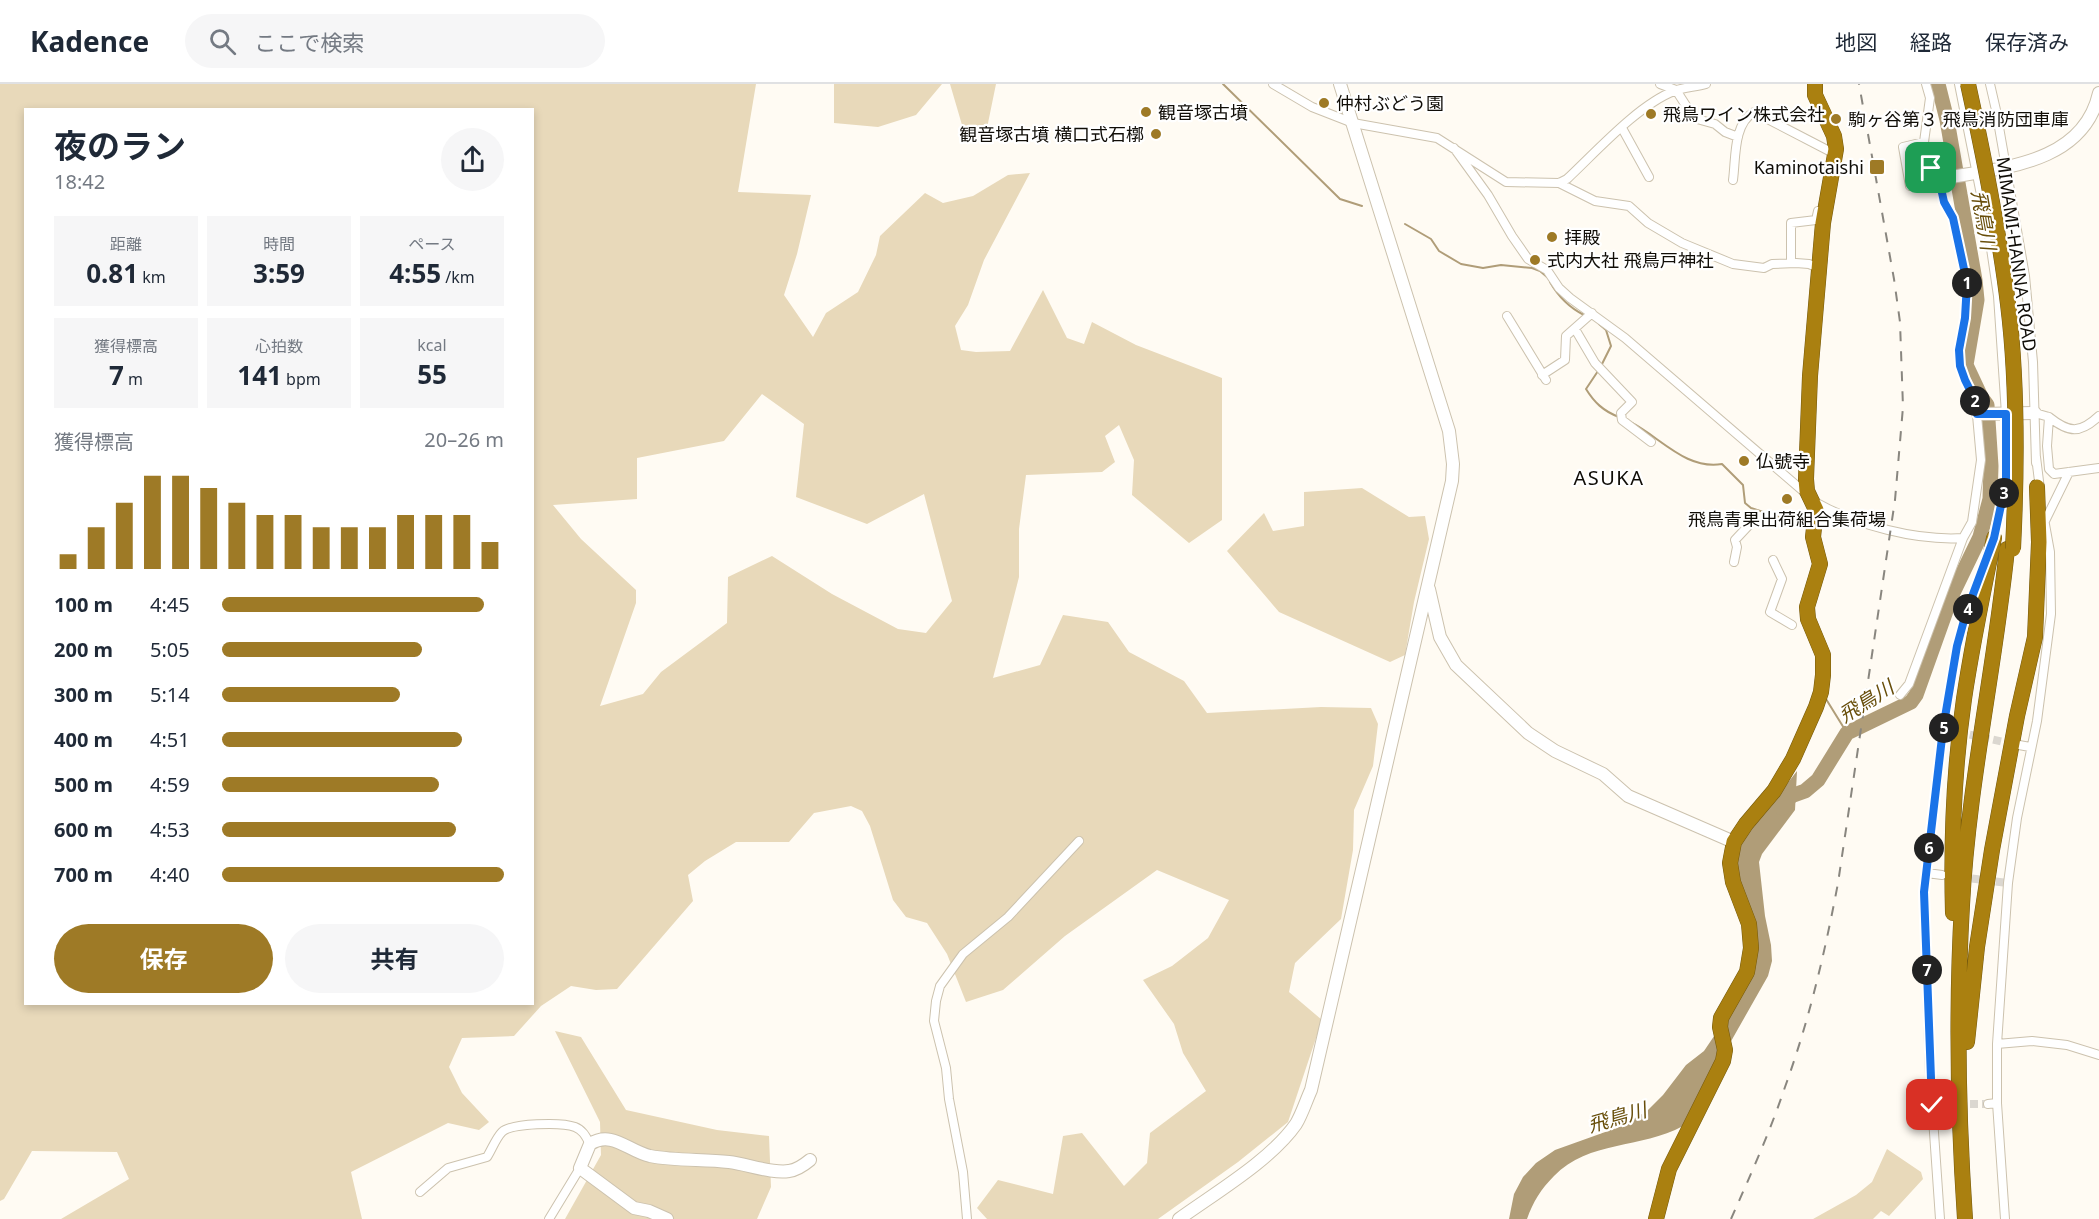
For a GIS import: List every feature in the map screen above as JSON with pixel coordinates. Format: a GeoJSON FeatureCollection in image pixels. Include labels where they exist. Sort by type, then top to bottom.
{"type":"FeatureCollection","features":[{"type":"Feature","properties":{"kind":"highway"},"geometry":{"type":"LineString","coordinates":[[1656,1219],[1669,1169],[1723,1061],[1725,1050],[1720,1027],[1721,1018],[1747,972],[1751,948],[1749,924],[1733,882],[1730,863],[1734,842],[1779,783],[1793,759],[1821,692],[1823,655],[1808,619],[1808,606],[1820,564],[1814,532],[1816,510],[1807,491],[1806,479],[1809,390],[1823,223],[1835,154],[1834,136],[1815,95],[1815,84]]}},
{"type":"Feature","properties":{"kind":"highway","name":"MIMAMI-HANNA ROAD"},"geometry":{"type":"LineString","coordinates":[[1965,1219],[1961,1068],[1966,903],[1975,808],[1996,676],[2010,549],[2016,418],[2012,340],[1995,217],[1966,84]]}},
{"type":"Feature","properties":{"kind":"highway"},"geometry":{"type":"LineString","coordinates":[[1961,1068],[1992,850],[2017,716],[2035,637],[2037,487]]}},
{"type":"Feature","properties":{"kind":"highway"},"geometry":{"type":"LineString","coordinates":[[1961,1068],[1952,892],[1955,800],[1964,700],[1994,538]]}},
{"type":"Feature","properties":{"kind":"highway","name":"MIMAMI-HANNA ROAD"},"geometry":{"type":"LineString","coordinates":[[1961,1068],[1971,1219]]}},
{"type":"Feature","properties":{"kind":"street"},"geometry":{"type":"LineString","coordinates":[[1273,84],[1312,107],[1353,123],[1437,138],[1506,182],[1559,183],[1595,201],[1629,206],[1648,223],[1682,243],[1733,264],[1764,268],[1772,264],[1791,263],[1809,264],[1820,268]]}},
{"type":"Feature","properties":{"kind":"street"},"geometry":{"type":"LineString","coordinates":[[1179,1219],[1280,1143],[1297,1123],[1311,1090],[1452,481],[1453,464],[1449,431],[1340,84]]}},
{"type":"Feature","properties":{"kind":"street"},"geometry":{"type":"LineString","coordinates":[[1660,84],[1676,90],[1692,115],[1715,124],[1725,132],[1738,137]]}},
{"type":"Feature","properties":{"kind":"street"},"geometry":{"type":"LineString","coordinates":[[1559,183],[1645,108],[1676,90],[1706,84]]}},
{"type":"Feature","properties":{"kind":"street"},"geometry":{"type":"LineString","coordinates":[[1900,695],[1909,684],[1963,538],[1972,522],[1981,460],[1974,398],[1960,366],[1959,350],[1965,318],[1967,283],[1953,218],[1944,202],[1940,179],[1931,168],[1924,142],[1930,98],[1926,84]]}},
{"type":"Feature","properties":{"kind":"street"},"geometry":{"type":"LineString","coordinates":[[1940,1219],[1936,1136],[1932,1105],[1924,892],[1948,730],[1957,646],[1966,613],[1994,538],[2006,482],[1998,296],[1989,235],[1974,173],[1959,84]]}},
{"type":"Feature","properties":{"kind":"street"},"geometry":{"type":"LineString","coordinates":[[1990,84],[2025,276],[2035,413],[2037,487]]}},
{"type":"Feature","properties":{"kind":"street"},"geometry":{"type":"LineString","coordinates":[[1924,142],[1903,147],[1910,185],[2041,158],[2055,152],[2071,140],[2089,120],[2097,104],[2099,93]]}},
{"type":"Feature","properties":{"kind":"street"},"geometry":{"type":"LineString","coordinates":[[1733,180],[1738,137],[1743,121],[1754,112],[1817,147],[1835,154]]}},
{"type":"Feature","properties":{"kind":"street"},"geometry":{"type":"LineString","coordinates":[[1622,128],[1649,177]]}},
{"type":"Feature","properties":{"kind":"street"},"geometry":{"type":"LineString","coordinates":[[1454,148],[1488,195],[1512,237],[1528,259],[1547,270],[1569,299],[1673,379],[1817,503],[1830,510],[1887,530],[1945,540],[1963,538]]}},
{"type":"Feature","properties":{"kind":"street"},"geometry":{"type":"LineString","coordinates":[[1791,263],[1791,223],[1816,220],[1820,201],[1824,192],[1828,192]]}},
{"type":"Feature","properties":{"kind":"street"},"geometry":{"type":"LineString","coordinates":[[1507,316],[1544,377],[1565,360],[1566,336],[1590,316]]}},
{"type":"Feature","properties":{"kind":"street"},"geometry":{"type":"LineString","coordinates":[[1575,329],[1595,363],[1632,402],[1621,417],[1651,442]]}},
{"type":"Feature","properties":{"kind":"street"},"geometry":{"type":"LineString","coordinates":[[1977,414],[2035,413],[2049,417],[2061,427],[2078,430],[2087,427],[2099,416]]}},
{"type":"Feature","properties":{"kind":"street"},"geometry":{"type":"LineString","coordinates":[[2049,417],[2047,446],[2049,470],[2054,474],[2099,468]]}},
{"type":"Feature","properties":{"kind":"street"},"geometry":{"type":"LineString","coordinates":[[2006,1219],[1992,1103],[2008,883],[2030,747],[2037,721],[2051,614],[2050,552],[2036,457]]}},
{"type":"Feature","properties":{"kind":"street"},"geometry":{"type":"LineString","coordinates":[[2045,521],[2069,472]]}},
{"type":"Feature","properties":{"kind":"street"},"geometry":{"type":"LineString","coordinates":[[1734,562],[1737,547],[1735,540],[1750,524]]}},
{"type":"Feature","properties":{"kind":"street"},"geometry":{"type":"LineString","coordinates":[[1773,560],[1782,579],[1770,612],[1792,625]]}},
{"type":"Feature","properties":{"kind":"street"},"geometry":{"type":"LineString","coordinates":[[1428,584],[1440,637],[1451,658],[1463,674],[1528,733],[1556,751],[1603,774],[1629,796],[1734,842]]}},
{"type":"Feature","properties":{"kind":"street"},"geometry":{"type":"LineString","coordinates":[[2019,745],[2030,747]]}},
{"type":"Feature","properties":{"kind":"street"},"geometry":{"type":"LineString","coordinates":[[967,1219],[963,1172],[949,1099],[946,1068],[934,1021],[940,987],[963,954],[1008,917],[1079,840]]}},
{"type":"Feature","properties":{"kind":"street"},"geometry":{"type":"LineString","coordinates":[[1926,873],[1942,875]]}},
{"type":"Feature","properties":{"kind":"street"},"geometry":{"type":"LineString","coordinates":[[1997,1044],[2031,1041],[2067,1045],[2099,1055]]}},
{"type":"Feature","properties":{"kind":"street"},"geometry":{"type":"LineString","coordinates":[[1932,1105],[1948,1105]]}},
{"type":"Feature","properties":{"kind":"street"},"geometry":{"type":"LineString","coordinates":[[420,1192],[448,1168],[487,1157],[502,1132],[515,1126],[557,1124],[574,1126],[585,1134],[590,1144]]}},
{"type":"Feature","properties":{"kind":"street"},"geometry":{"type":"LineString","coordinates":[[549,1219],[580,1168],[590,1144],[602,1139],[616,1140],[649,1156],[687,1161],[729,1162],[789,1171],[810,1160]]}},
{"type":"Feature","properties":{"kind":"street"},"geometry":{"type":"LineString","coordinates":[[580,1168],[634,1208],[649,1211],[667,1219]]}},
{"type":"Feature","properties":{"kind":"shaded area"},"geometry":{"type":"Polygon","coordinates":[[[0,84],[756,84],[738,192],[811,195],[797,254],[784,295],[813,337],[826,313],[858,292],[876,255],[880,236],[925,193],[943,203],[973,196],[1008,175],[1030,173],[984,260],[968,305],[955,326],[961,350],[1010,351],[1043,290],[1067,338],[1084,344],[1092,322],[1136,345],[1222,378],[1222,520],[1189,543],[1132,495],[1134,460],[1119,425],[1105,436],[1115,462],[1102,472],[1026,475],[1019,529],[1019,577],[993,678],[1040,665],[1063,615],[1108,622],[1129,652],[1184,681],[1207,713],[1321,707],[1371,708],[1378,724],[1373,766],[1354,810],[1353,850],[1341,919],[1295,963],[1289,992],[1322,1020],[1288,1122],[1238,1162],[1158,1219],[987,1219],[977,1208],[998,1180],[1053,1194],[1063,1136],[1082,1133],[1124,1186],[1147,1163],[1150,1133],[1206,1091],[1183,1053],[1174,1024],[1143,980],[1172,966],[1208,938],[1229,900],[1157,870],[1065,936],[1003,990],[966,1002],[947,954],[927,923],[906,917],[893,900],[870,826],[862,811],[851,806],[814,813],[789,842],[736,842],[705,861],[688,875],[693,901],[617,989],[596,990],[571,986],[541,1006],[514,1036],[462,1038],[449,1067],[462,1093],[489,1122],[479,1130],[448,1123],[351,1172],[362,1219],[61,1219],[129,1179],[117,1152],[32,1151],[4,1199],[0,1201],[0,84]],[[762,394],[724,441],[637,458],[637,499],[553,505],[581,539],[636,590],[636,603],[600,706],[643,694],[661,672],[727,623],[728,577],[772,556],[832,594],[898,629],[926,633],[952,601],[924,494],[867,524],[796,497],[804,424],[762,394]]]}},
{"type":"Feature","properties":{"kind":"shaded area"},"geometry":{"type":"Polygon","coordinates":[[[834,84],[942,84],[916,115],[878,127],[834,123],[834,84]]]}},
{"type":"Feature","properties":{"kind":"shaded area"},"geometry":{"type":"Polygon","coordinates":[[[950,84],[996,84],[987,128],[967,142],[950,84]]]}},
{"type":"Feature","properties":{"kind":"shaded area"},"geometry":{"type":"Polygon","coordinates":[[[1362,488],[1409,517],[1425,516],[1429,539],[1414,602],[1405,655],[1390,662],[1279,612],[1227,551],[1264,513],[1273,531],[1304,526],[1304,492],[1362,488]]]}},
{"type":"Feature","properties":{"kind":"shaded area"},"geometry":{"type":"Polygon","coordinates":[[[1797,771],[1795,810],[1762,854],[1759,862],[1771,945],[1772,961],[1768,976],[1683,1126],[1650,1138],[1599,1150],[1568,1164],[1549,1181],[1538,1196],[1527,1219],[1509,1219],[1514,1194],[1523,1177],[1536,1163],[1555,1150],[1622,1126],[1647,1111],[1663,1095],[1686,1065],[1704,1051],[1729,1014],[1748,980],[1736,873],[1739,845],[1797,771]]]}},
{"type":"Feature","properties":{"kind":"shaded area"},"geometry":{"type":"Polygon","coordinates":[[[555,1031],[581,1037],[626,1110],[717,1130],[769,1136],[771,1187],[757,1219],[565,1219],[601,1155],[600,1122],[555,1031]]]}},
{"type":"Feature","properties":{"kind":"shaded area"},"geometry":{"type":"Polygon","coordinates":[[[1887,1149],[1921,1172],[1923,1179],[1889,1216],[1881,1211],[1873,1219],[1813,1219],[1856,1195],[1872,1182],[1887,1149]]]}},
{"type":"Feature","properties":{"kind":"waterway"},"geometry":{"type":"LineString","coordinates":[[1223,84],[1340,199],[1362,206]]}},
{"type":"Feature","properties":{"kind":"waterway","name":"飛鳥川"},"geometry":{"type":"LineString","coordinates":[[1782,808],[1791,796],[1805,791],[1818,780],[1847,733],[1911,702],[1916,695],[1951,597],[1980,537],[1990,499],[1991,466],[1987,405],[1966,365],[1977,300],[1975,280],[1947,120],[1938,84]]}},
{"type":"Feature","properties":{"kind":"waterway"},"geometry":{"type":"LineString","coordinates":[[1405,224],[1431,239],[1439,251],[1461,264],[1483,268],[1501,265],[1532,268],[1547,277]]}},
{"type":"Feature","properties":{"kind":"waterway"},"geometry":{"type":"LineString","coordinates":[[1550,282],[1565,301],[1584,315]]}},
{"type":"Feature","properties":{"kind":"waterway"},"geometry":{"type":"LineString","coordinates":[[1599,324],[1606,330],[1611,346],[1601,366]]}},
{"type":"Feature","properties":{"kind":"waterway"},"geometry":{"type":"LineString","coordinates":[[1598,371],[1586,389],[1600,406],[1619,417]]}},
{"type":"Feature","properties":{"kind":"waterway"},"geometry":{"type":"LineString","coordinates":[[1632,423],[1685,458],[1709,465],[1722,464],[1743,485],[1745,503],[1751,508],[1807,526]]}},
{"type":"Feature","properties":{"kind":"waterway"},"geometry":{"type":"LineString","coordinates":[[1826,699],[1847,733]]}},
{"type":"Feature","properties":{"kind":"tunnel"},"geometry":{"type":"LineString","coordinates":[[1958,732],[2013,744]]}},
{"type":"Feature","properties":{"kind":"tunnel"},"geometry":{"type":"LineString","coordinates":[[1960,877],[2008,883]]}},
{"type":"Feature","properties":{"kind":"tunnel"},"geometry":{"type":"LineString","coordinates":[[1958,1104],[1988,1104]]}},
{"type":"Feature","properties":{"kind":"railway"},"geometry":{"type":"LineString","coordinates":[[1731,1219],[1760,1154],[1794,1062],[1822,960],[1838,883],[1895,500],[1903,407],[1900,322],[1859,84]]}},
{"type":"Feature","properties":{"kind":"place","name":"仲村ぶどう園"},"geometry":{"type":"Point","coordinates":[1324,103]}},
{"type":"Feature","properties":{"kind":"place","name":"観音塚古墳"},"geometry":{"type":"Point","coordinates":[1146,112]}},
{"type":"Feature","properties":{"kind":"place","name":"飛鳥ワイン株式会社"},"geometry":{"type":"Point","coordinates":[1651,114]}},
{"type":"Feature","properties":{"kind":"place","name":"駒ヶ谷第３ 飛鳥消防団車庫"},"geometry":{"type":"Point","coordinates":[1836,119]}},
{"type":"Feature","properties":{"kind":"place","name":"観音塚古墳 横口式石槨"},"geometry":{"type":"Point","coordinates":[1156,134]}},
{"type":"Feature","properties":{"kind":"place","name":"Kaminotaishi"},"geometry":{"type":"Point","coordinates":[1877,167]}},
{"type":"Feature","properties":{"kind":"place","name":"拝殿"},"geometry":{"type":"Point","coordinates":[1552,237]}},
{"type":"Feature","properties":{"kind":"place","name":"式内大社 飛鳥戸神社"},"geometry":{"type":"Point","coordinates":[1535,260]}},
{"type":"Feature","properties":{"kind":"place","name":"仏號寺"},"geometry":{"type":"Point","coordinates":[1744,461]}},
{"type":"Feature","properties":{"kind":"place","name":"飛鳥青果出荷組合集荷場"},"geometry":{"type":"Point","coordinates":[1787,499]}},
{"type":"Feature","properties":{"kind":"district","name":"ASUKA"},"geometry":{"type":"Point","coordinates":[1609,477]}},
{"type":"Feature","properties":{"kind":"route"},"geometry":{"type":"LineString","coordinates":[[1931,168],[1939,179],[1944,202],[1953,218],[1967,283],[1965,318],[1959,350],[1960,366],[1974,398],[1977,414],[2006,414],[2006,482],[1994,538],[1966,613],[1957,646],[1935,793],[1924,892],[1932,1105]]}}]}
